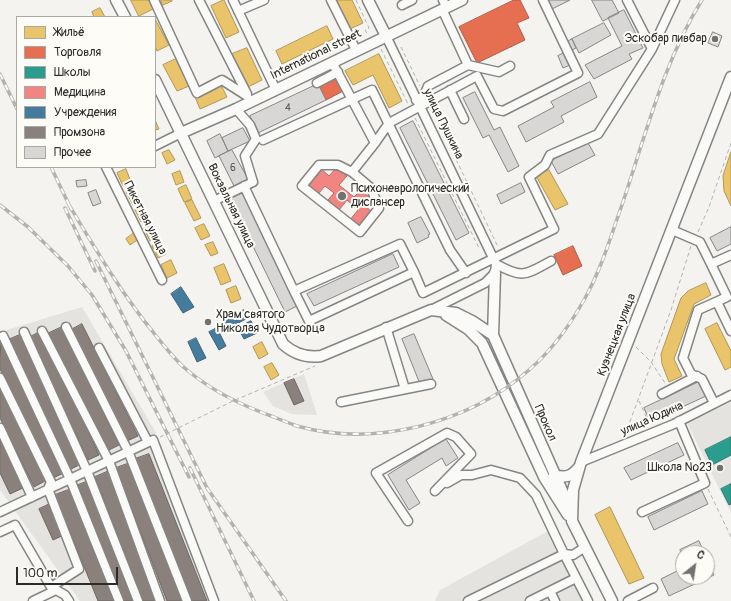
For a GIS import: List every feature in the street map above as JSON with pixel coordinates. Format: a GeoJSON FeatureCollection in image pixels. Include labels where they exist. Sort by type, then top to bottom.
{"type":"FeatureCollection","features":[{"type":"Feature","properties":{"kind":"main road"},"geometry":{"type":"LineString","coordinates":[[116,0],[124,16]]}},
{"type":"Feature","properties":{"kind":"main road","name":"улица Пушкина"},"geometry":{"type":"LineString","coordinates":[[368,0],[386,36]]}},
{"type":"Feature","properties":{"kind":"main road","name":"International street"},"geometry":{"type":"LineString","coordinates":[[181,133],[236,109],[249,99],[276,90],[444,6],[462,0]]}},
{"type":"Feature","properties":{"kind":"main road","name":"Кузнецкая улица"},"geometry":{"type":"LineString","coordinates":[[612,601],[572,521],[573,490],[580,464],[731,77]]}},
{"type":"Feature","properties":{"kind":"main road","name":"Вокзальная улица"},"geometry":{"type":"LineString","coordinates":[[156,82],[283,344],[295,353],[302,356],[316,356],[386,327]]}},
{"type":"Feature","properties":{"kind":"main road"},"geometry":{"type":"LineString","coordinates":[[493,336],[497,263]]}},
{"type":"Feature","properties":{"kind":"main road"},"geometry":{"type":"LineString","coordinates":[[386,327],[431,310],[456,313],[472,321],[493,336]]}},
{"type":"Feature","properties":{"kind":"main road"},"geometry":{"type":"LineString","coordinates":[[431,310],[452,318],[468,329],[482,343],[544,477],[559,504],[572,521]]}},
{"type":"Feature","properties":{"kind":"main road","name":"Прокол"},"geometry":{"type":"LineString","coordinates":[[493,336],[564,495],[572,521]]}},
{"type":"Feature","properties":{"kind":"main road"},"geometry":{"type":"LineString","coordinates":[[554,475],[565,478],[573,474],[580,464]]}},
{"type":"Feature","properties":{"kind":"street"},"geometry":{"type":"LineString","coordinates":[[154,0],[197,93],[222,80],[249,99]]}},
{"type":"Feature","properties":{"kind":"street"},"geometry":{"type":"LineString","coordinates":[[199,0],[249,99]]}},
{"type":"Feature","properties":{"kind":"street"},"geometry":{"type":"LineString","coordinates":[[233,0],[276,90]]}},
{"type":"Feature","properties":{"kind":"street"},"geometry":{"type":"LineString","coordinates":[[238,11],[264,0]]}},
{"type":"Feature","properties":{"kind":"street"},"geometry":{"type":"LineString","coordinates":[[331,0],[356,50]]}},
{"type":"Feature","properties":{"kind":"street"},"geometry":{"type":"LineString","coordinates":[[402,5],[412,0]]}},
{"type":"Feature","properties":{"kind":"street"},"geometry":{"type":"LineString","coordinates":[[352,172],[375,144],[389,123],[411,110],[418,103],[450,90],[477,76],[494,109],[503,111],[578,73],[542,0]]}},
{"type":"Feature","properties":{"kind":"street"},"geometry":{"type":"LineString","coordinates":[[627,0],[652,49]]}},
{"type":"Feature","properties":{"kind":"street"},"geometry":{"type":"LineString","coordinates":[[294,291],[400,244],[423,293],[466,272],[497,263],[554,229],[529,177],[545,165],[550,155],[598,134],[652,49],[675,0]]}},
{"type":"Feature","properties":{"kind":"street"},"geometry":{"type":"LineString","coordinates":[[444,6],[468,65]]}},
{"type":"Feature","properties":{"kind":"street","name":"улица Пушкина"},"geometry":{"type":"LineString","coordinates":[[386,36],[497,263]]}},
{"type":"Feature","properties":{"kind":"street"},"geometry":{"type":"LineString","coordinates":[[332,62],[375,144]]}},
{"type":"Feature","properties":{"kind":"street"},"geometry":{"type":"LineString","coordinates":[[426,99],[428,86],[468,65],[499,72],[510,66]]}},
{"type":"Feature","properties":{"kind":"street"},"geometry":{"type":"LineString","coordinates":[[317,83],[338,72]]}},
{"type":"Feature","properties":{"kind":"street"},"geometry":{"type":"LineString","coordinates":[[263,140],[372,90],[450,250],[466,272]]}},
{"type":"Feature","properties":{"kind":"street"},"geometry":{"type":"LineString","coordinates":[[450,90],[464,119]]}},
{"type":"Feature","properties":{"kind":"street"},"geometry":{"type":"LineString","coordinates":[[214,201],[253,182],[245,156],[256,139],[250,125],[236,109]]}},
{"type":"Feature","properties":{"kind":"street"},"geometry":{"type":"LineString","coordinates":[[156,146],[181,133]]}},
{"type":"Feature","properties":{"kind":"street"},"geometry":{"type":"LineString","coordinates":[[318,165],[338,165],[352,172],[370,188],[379,208],[360,232],[302,186],[318,165]]}},
{"type":"Feature","properties":{"kind":"street","name":"Пикетная улица"},"geometry":{"type":"LineString","coordinates":[[107,168],[162,280]]}},
{"type":"Feature","properties":{"kind":"street"},"geometry":{"type":"LineString","coordinates":[[244,186],[309,321],[414,272]]}},
{"type":"Feature","properties":{"kind":"street"},"geometry":{"type":"LineString","coordinates":[[672,230],[700,242],[727,297],[698,310],[683,358],[691,374],[702,379],[714,403]]}},
{"type":"Feature","properties":{"kind":"street"},"geometry":{"type":"LineString","coordinates":[[711,264],[731,255]]}},
{"type":"Feature","properties":{"kind":"street"},"geometry":{"type":"LineString","coordinates":[[497,263],[514,274],[526,274],[551,261]]}},
{"type":"Feature","properties":{"kind":"street"},"geometry":{"type":"LineString","coordinates":[[431,310],[485,283],[497,263]]}},
{"type":"Feature","properties":{"kind":"street"},"geometry":{"type":"LineString","coordinates":[[717,302],[731,331]]}},
{"type":"Feature","properties":{"kind":"street"},"geometry":{"type":"LineString","coordinates":[[66,327],[128,452],[186,601]]}},
{"type":"Feature","properties":{"kind":"street"},"geometry":{"type":"LineString","coordinates":[[386,327],[405,389]]}},
{"type":"Feature","properties":{"kind":"street"},"geometry":{"type":"LineString","coordinates":[[42,331],[109,461],[160,601]]}},
{"type":"Feature","properties":{"kind":"street"},"geometry":{"type":"LineString","coordinates":[[24,332],[87,471],[138,601]]}},
{"type":"Feature","properties":{"kind":"street"},"geometry":{"type":"LineString","coordinates":[[2,336],[70,479],[119,601]]}},
{"type":"Feature","properties":{"kind":"street"},"geometry":{"type":"LineString","coordinates":[[99,348],[150,441],[214,601]]}},
{"type":"Feature","properties":{"kind":"street"},"geometry":{"type":"LineString","coordinates":[[662,394],[697,376]]}},
{"type":"Feature","properties":{"kind":"street"},"geometry":{"type":"LineString","coordinates":[[0,378],[51,482],[48,489],[79,569],[54,589],[33,601]]}},
{"type":"Feature","properties":{"kind":"street"},"geometry":{"type":"LineString","coordinates":[[341,402],[431,384]]}},
{"type":"Feature","properties":{"kind":"street","name":"улица Юдина"},"geometry":{"type":"LineString","coordinates":[[580,464],[679,421],[731,395]]}},
{"type":"Feature","properties":{"kind":"street"},"geometry":{"type":"LineString","coordinates":[[642,512],[705,483],[679,421]]}},
{"type":"Feature","properties":{"kind":"street"},"geometry":{"type":"LineString","coordinates":[[0,428],[32,497]]}},
{"type":"Feature","properties":{"kind":"street"},"geometry":{"type":"LineString","coordinates":[[408,521],[376,473],[447,434],[456,436],[471,454],[435,490],[460,475],[472,475],[490,470],[520,478],[536,494],[588,601]]}},
{"type":"Feature","properties":{"kind":"street"},"geometry":{"type":"LineString","coordinates":[[0,512],[150,441]]}},
{"type":"Feature","properties":{"kind":"street"},"geometry":{"type":"LineString","coordinates":[[0,532],[15,525],[54,589],[65,595],[69,601]]}},
{"type":"Feature","properties":{"kind":"street"},"geometry":{"type":"LineString","coordinates":[[468,601],[564,554],[573,555],[585,547]]}},
{"type":"Feature","properties":{"kind":"street"},"geometry":{"type":"LineString","coordinates":[[532,600],[576,578]]}},
{"type":"Feature","properties":{"kind":"street"},"geometry":{"type":"LineString","coordinates":[[628,601],[653,588]]}},
{"type":"Feature","properties":{"kind":"street"},"geometry":{"type":"LineString","coordinates":[[550,591],[555,601]]}},
{"type":"Feature","properties":{"kind":"path"},"geometry":{"type":"LineString","coordinates":[[356,0],[369,28],[365,30],[369,39]]}},
{"type":"Feature","properties":{"kind":"path"},"geometry":{"type":"LineString","coordinates":[[379,45],[480,250]]}},
{"type":"Feature","properties":{"kind":"path"},"geometry":{"type":"LineString","coordinates":[[401,47],[426,99],[497,263]]}},
{"type":"Feature","properties":{"kind":"path"},"geometry":{"type":"LineString","coordinates":[[625,436],[671,310],[688,253],[709,207],[731,143]]}},
{"type":"Feature","properties":{"kind":"path"},"geometry":{"type":"LineString","coordinates":[[627,345],[638,348],[652,362],[666,385],[674,387]]}},
{"type":"Feature","properties":{"kind":"path"},"geometry":{"type":"LineString","coordinates":[[150,441],[233,401],[316,365]]}},
{"type":"Feature","properties":{"kind":"path"},"geometry":{"type":"LineString","coordinates":[[639,401],[650,425]]}},
{"type":"Feature","properties":{"kind":"path"},"geometry":{"type":"LineString","coordinates":[[705,483],[731,537]]}},
{"type":"Feature","properties":{"kind":"shaded area"},"geometry":{"type":"Polygon","coordinates":[[[82,307],[155,431],[216,601],[80,601],[0,490],[0,332],[82,307]]]}},
{"type":"Feature","properties":{"kind":"shaded area"},"geometry":{"type":"Polygon","coordinates":[[[304,374],[317,415],[291,414],[273,406],[263,392],[304,374]]]}},
{"type":"Feature","properties":{"kind":"shaded area","name":"Школа №23"},"geometry":{"type":"Polygon","coordinates":[[[731,402],[731,513],[687,423],[731,402]]]}},
{"type":"Feature","properties":{"kind":"shaded area"},"geometry":{"type":"Polygon","coordinates":[[[548,531],[583,601],[435,601],[440,590],[548,531]]]}},
{"type":"Feature","properties":{"kind":"building: Жильё"},"geometry":{"type":"Polygon","coordinates":[[[131,0],[149,0],[153,9],[139,16],[131,0]]]}},
{"type":"Feature","properties":{"kind":"building: Жильё"},"geometry":{"type":"Polygon","coordinates":[[[161,0],[172,0],[172,1],[163,5],[161,0]]]}},
{"type":"Feature","properties":{"kind":"building: Жильё"},"geometry":{"type":"Polygon","coordinates":[[[224,0],[239,32],[226,38],[211,6],[224,0]]]}},
{"type":"Feature","properties":{"kind":"building: Жильё"},"geometry":{"type":"Polygon","coordinates":[[[336,0],[352,0],[363,23],[350,29],[336,0]]]}},
{"type":"Feature","properties":{"kind":"building: Жильё"},"geometry":{"type":"Polygon","coordinates":[[[100,8],[104,16],[94,16],[92,12],[100,8]]]}},
{"type":"Feature","properties":{"kind":"building: Жильё"},"geometry":{"type":"Polygon","coordinates":[[[156,21],[169,45],[157,51],[156,48],[156,21]]]}},
{"type":"Feature","properties":{"kind":"building: Жильё"},"geometry":{"type":"Polygon","coordinates":[[[327,26],[333,39],[282,64],[276,51],[327,26]]]}},
{"type":"Feature","properties":{"kind":"building: Жильё"},"geometry":{"type":"Polygon","coordinates":[[[247,48],[262,80],[248,87],[232,54],[247,48]]]}},
{"type":"Feature","properties":{"kind":"building: Жильё"},"geometry":{"type":"Polygon","coordinates":[[[379,54],[402,101],[389,108],[373,75],[353,85],[345,71],[379,54]]]}},
{"type":"Feature","properties":{"kind":"building: Жильё"},"geometry":{"type":"Polygon","coordinates":[[[176,59],[189,86],[177,91],[163,65],[176,59]]]}},
{"type":"Feature","properties":{"kind":"building: Жильё"},"geometry":{"type":"Polygon","coordinates":[[[221,85],[227,97],[200,109],[195,97],[221,85]]]}},
{"type":"Feature","properties":{"kind":"building: Жильё"},"geometry":{"type":"Polygon","coordinates":[[[156,122],[159,129],[156,130],[156,122]]]}},
{"type":"Feature","properties":{"kind":"building: Жильё"},"geometry":{"type":"Polygon","coordinates":[[[169,150],[175,160],[167,164],[162,153],[169,150]]]}},
{"type":"Feature","properties":{"kind":"building: Жильё"},"geometry":{"type":"Polygon","coordinates":[[[731,152],[731,206],[724,191],[723,176],[731,152]]]}},
{"type":"Feature","properties":{"kind":"building: Жильё"},"geometry":{"type":"Polygon","coordinates":[[[126,169],[131,182],[123,186],[117,173],[126,169]]]}},
{"type":"Feature","properties":{"kind":"building: Жильё"},"geometry":{"type":"Polygon","coordinates":[[[549,170],[568,204],[555,210],[536,176],[549,170]]]}},
{"type":"Feature","properties":{"kind":"building: Жильё"},"geometry":{"type":"Polygon","coordinates":[[[180,171],[184,182],[176,185],[172,174],[180,171]]]}},
{"type":"Feature","properties":{"kind":"building: Жильё"},"geometry":{"type":"Polygon","coordinates":[[[186,185],[192,199],[184,202],[178,189],[186,185]]]}},
{"type":"Feature","properties":{"kind":"building: Жильё"},"geometry":{"type":"Polygon","coordinates":[[[133,188],[140,202],[133,205],[126,192],[133,188]]]}},
{"type":"Feature","properties":{"kind":"building: Жильё"},"geometry":{"type":"Polygon","coordinates":[[[192,200],[201,218],[194,221],[185,203],[192,200]]]}},
{"type":"Feature","properties":{"kind":"building: Жильё"},"geometry":{"type":"Polygon","coordinates":[[[142,207],[148,218],[141,222],[135,210],[142,207]]]}},
{"type":"Feature","properties":{"kind":"building: Жильё"},"geometry":{"type":"Polygon","coordinates":[[[153,224],[159,236],[150,241],[144,229],[153,224]]]}},
{"type":"Feature","properties":{"kind":"building: Жильё"},"geometry":{"type":"Polygon","coordinates":[[[204,224],[210,236],[201,240],[195,228],[204,224]]]}},
{"type":"Feature","properties":{"kind":"building: Жильё"},"geometry":{"type":"Polygon","coordinates":[[[134,233],[139,239],[130,245],[126,239],[134,233]]]}},
{"type":"Feature","properties":{"kind":"building: Жильё"},"geometry":{"type":"Polygon","coordinates":[[[160,242],[166,254],[158,258],[152,246],[160,242]]]}},
{"type":"Feature","properties":{"kind":"building: Жильё"},"geometry":{"type":"Polygon","coordinates":[[[213,242],[218,253],[211,256],[205,245],[213,242]]]}},
{"type":"Feature","properties":{"kind":"building: Жильё"},"geometry":{"type":"Polygon","coordinates":[[[171,260],[177,273],[167,278],[161,265],[171,260]]]}},
{"type":"Feature","properties":{"kind":"building: Жильё"},"geometry":{"type":"Polygon","coordinates":[[[224,264],[231,281],[221,285],[214,268],[224,264]]]}},
{"type":"Feature","properties":{"kind":"building: Жильё"},"geometry":{"type":"Polygon","coordinates":[[[706,283],[711,295],[694,304],[674,359],[682,376],[669,382],[662,364],[661,354],[681,298],[688,291],[706,283]]]}},
{"type":"Feature","properties":{"kind":"building: Жильё"},"geometry":{"type":"Polygon","coordinates":[[[236,286],[241,299],[231,303],[226,290],[236,286]]]}},
{"type":"Feature","properties":{"kind":"building: Жильё"},"geometry":{"type":"Polygon","coordinates":[[[717,323],[731,351],[731,367],[725,370],[705,329],[717,323]]]}},
{"type":"Feature","properties":{"kind":"building: Жильё"},"geometry":{"type":"Polygon","coordinates":[[[262,342],[268,354],[259,359],[253,347],[262,342]]]}},
{"type":"Feature","properties":{"kind":"building: Жильё"},"geometry":{"type":"Polygon","coordinates":[[[272,363],[279,375],[271,380],[264,367],[272,363]]]}},
{"type":"Feature","properties":{"kind":"building: Жильё"},"geometry":{"type":"Polygon","coordinates":[[[610,507],[644,578],[629,584],[595,515],[610,507]]]}},
{"type":"Feature","properties":{"kind":"building: Торговля"},"geometry":{"type":"Polygon","coordinates":[[[514,0],[520,0],[529,18],[517,23],[525,40],[477,63],[459,27],[514,0]]]}},
{"type":"Feature","properties":{"kind":"building: Торговля"},"geometry":{"type":"Polygon","coordinates":[[[337,75],[345,90],[326,100],[318,84],[337,75]]]}},
{"type":"Feature","properties":{"kind":"building: Торговля"},"geometry":{"type":"Polygon","coordinates":[[[573,246],[582,266],[563,275],[554,255],[573,246]]]}},
{"type":"Feature","properties":{"kind":"building: Школы"},"geometry":{"type":"Polygon","coordinates":[[[731,437],[731,455],[712,465],[705,450],[731,437]]]}},
{"type":"Feature","properties":{"kind":"building: Школы"},"geometry":{"type":"Polygon","coordinates":[[[731,484],[731,504],[729,505],[721,489],[731,484]]]}},
{"type":"Feature","properties":{"kind":"building: Медицина","name":"Психоневрологический диспансер"},"geometry":{"type":"Polygon","coordinates":[[[320,168],[329,176],[336,168],[347,176],[339,185],[354,197],[361,190],[370,198],[364,205],[372,212],[359,227],[350,220],[358,210],[347,200],[339,210],[328,200],[334,193],[325,186],[318,194],[307,184],[320,168]]]}},
{"type":"Feature","properties":{"kind":"building: Учреждения"},"geometry":{"type":"Polygon","coordinates":[[[181,287],[194,307],[183,313],[171,294],[181,287]]]}},
{"type":"Feature","properties":{"kind":"building: Учреждения"},"geometry":{"type":"Polygon","coordinates":[[[244,310],[248,318],[226,329],[222,321],[244,310]]]}},
{"type":"Feature","properties":{"kind":"building: Учреждения"},"geometry":{"type":"Polygon","coordinates":[[[251,321],[257,333],[244,339],[238,328],[251,321]]]}},
{"type":"Feature","properties":{"kind":"building: Учреждения"},"geometry":{"type":"Polygon","coordinates":[[[217,328],[226,346],[219,350],[209,332],[217,328]]]}},
{"type":"Feature","properties":{"kind":"building: Учреждения"},"geometry":{"type":"Polygon","coordinates":[[[196,338],[206,358],[197,362],[188,342],[196,338]]]}},
{"type":"Feature","properties":{"kind":"building: Промзона"},"geometry":{"type":"Polygon","coordinates":[[[82,324],[138,436],[125,442],[69,331],[82,324]]]}},
{"type":"Feature","properties":{"kind":"building: Промзона"},"geometry":{"type":"Polygon","coordinates":[[[62,327],[119,445],[105,452],[47,334],[62,327]]]}},
{"type":"Feature","properties":{"kind":"building: Промзона"},"geometry":{"type":"Polygon","coordinates":[[[42,331],[99,455],[88,460],[30,337],[42,331]]]}},
{"type":"Feature","properties":{"kind":"building: Промзона"},"geometry":{"type":"Polygon","coordinates":[[[22,334],[83,463],[69,470],[8,340],[22,334]]]}},
{"type":"Feature","properties":{"kind":"building: Промзона"},"geometry":{"type":"Polygon","coordinates":[[[1,340],[66,472],[53,478],[0,369],[1,340]]]}},
{"type":"Feature","properties":{"kind":"building: Промзона"},"geometry":{"type":"Polygon","coordinates":[[[294,379],[304,401],[294,405],[284,383],[294,379]]]}},
{"type":"Feature","properties":{"kind":"building: Промзона"},"geometry":{"type":"Polygon","coordinates":[[[0,383],[47,480],[34,487],[0,418],[0,383]]]}},
{"type":"Feature","properties":{"kind":"building: Промзона"},"geometry":{"type":"Polygon","coordinates":[[[0,435],[25,487],[10,494],[0,473],[0,435]]]}},
{"type":"Feature","properties":{"kind":"building: Промзона"},"geometry":{"type":"Polygon","coordinates":[[[149,454],[207,601],[191,601],[135,459],[149,454]]]}},
{"type":"Feature","properties":{"kind":"building: Промзона"},"geometry":{"type":"Polygon","coordinates":[[[130,463],[183,601],[167,601],[116,468],[130,463]]]}},
{"type":"Feature","properties":{"kind":"building: Промзона"},"geometry":{"type":"Polygon","coordinates":[[[109,471],[159,601],[143,601],[95,477],[109,471]]]}},
{"type":"Feature","properties":{"kind":"building: Промзона"},"geometry":{"type":"Polygon","coordinates":[[[89,481],[136,601],[123,601],[78,485],[89,481]]]}},
{"type":"Feature","properties":{"kind":"building: Промзона"},"geometry":{"type":"Polygon","coordinates":[[[71,489],[115,601],[98,601],[55,495],[71,489]]]}},
{"type":"Feature","properties":{"kind":"building: Промзона"},"geometry":{"type":"Polygon","coordinates":[[[52,503],[66,534],[53,540],[39,509],[52,503]]]}},
{"type":"Feature","properties":{"kind":"building: Прочее"},"geometry":{"type":"Polygon","coordinates":[[[545,0],[570,0],[550,10],[545,0]]]}},
{"type":"Feature","properties":{"kind":"building: Прочее"},"geometry":{"type":"Polygon","coordinates":[[[592,0],[612,0],[619,13],[603,21],[592,0]]]}},
{"type":"Feature","properties":{"kind":"building: Прочее"},"geometry":{"type":"Polygon","coordinates":[[[624,10],[643,48],[629,54],[632,59],[594,79],[585,65],[622,46],[608,18],[624,10]]]}},
{"type":"Feature","properties":{"kind":"building: Прочее"},"geometry":{"type":"Polygon","coordinates":[[[604,23],[611,35],[579,53],[572,39],[604,23]]]}},
{"type":"Feature","properties":{"kind":"building: Прочее","name":"Эскобар пивбар"},"geometry":{"type":"Polygon","coordinates":[[[713,32],[722,36],[718,47],[708,43],[713,32]]]}},
{"type":"Feature","properties":{"kind":"building: Прочее"},"geometry":{"type":"Polygon","coordinates":[[[572,39],[576,48],[570,51],[566,43],[572,39]]]}},
{"type":"Feature","properties":{"kind":"building: Прочее"},"geometry":{"type":"Polygon","coordinates":[[[564,53],[570,65],[563,68],[558,56],[564,53]]]}},
{"type":"Feature","properties":{"kind":"building: Прочее"},"geometry":{"type":"Polygon","coordinates":[[[590,82],[597,97],[561,116],[564,122],[526,142],[518,126],[554,107],[551,102],[590,82]]]}},
{"type":"Feature","properties":{"kind":"building: Прочее"},"geometry":{"type":"Polygon","coordinates":[[[318,84],[326,100],[258,133],[250,116],[318,84]]]}},
{"type":"Feature","properties":{"kind":"building: Прочее"},"geometry":{"type":"Polygon","coordinates":[[[475,92],[494,130],[500,127],[519,166],[508,172],[489,135],[483,138],[463,98],[475,92]]]}},
{"type":"Feature","properties":{"kind":"building: Прочее"},"geometry":{"type":"Polygon","coordinates":[[[413,121],[469,233],[456,240],[400,128],[413,121]]]}},
{"type":"Feature","properties":{"kind":"building: Прочее"},"geometry":{"type":"Polygon","coordinates":[[[243,128],[250,141],[228,151],[222,138],[243,128]]]}},
{"type":"Feature","properties":{"kind":"building: Прочее"},"geometry":{"type":"Polygon","coordinates":[[[220,134],[228,151],[215,158],[207,141],[220,134]]]}},
{"type":"Feature","properties":{"kind":"building: Прочее"},"geometry":{"type":"Polygon","coordinates":[[[588,143],[595,155],[558,174],[551,161],[588,143]]]}},
{"type":"Feature","properties":{"kind":"building: Прочее"},"geometry":{"type":"Polygon","coordinates":[[[232,150],[248,179],[234,186],[219,156],[232,150]]]}},
{"type":"Feature","properties":{"kind":"building: Прочее"},"geometry":{"type":"Polygon","coordinates":[[[86,180],[87,186],[77,187],[76,181],[86,180]]]}},
{"type":"Feature","properties":{"kind":"building: Прочее"},"geometry":{"type":"Polygon","coordinates":[[[521,183],[525,192],[501,204],[497,195],[521,183]]]}},
{"type":"Feature","properties":{"kind":"building: Прочее"},"geometry":{"type":"Polygon","coordinates":[[[96,190],[101,203],[93,206],[88,193],[96,190]]]}},
{"type":"Feature","properties":{"kind":"building: Прочее"},"geometry":{"type":"Polygon","coordinates":[[[245,192],[299,305],[285,312],[230,199],[245,192]]]}},
{"type":"Feature","properties":{"kind":"building: Прочее"},"geometry":{"type":"Polygon","coordinates":[[[421,217],[430,234],[428,235],[429,237],[417,243],[408,223],[421,217]]]}},
{"type":"Feature","properties":{"kind":"building: Прочее"},"geometry":{"type":"Polygon","coordinates":[[[731,227],[731,244],[717,251],[710,238],[731,227]]]}},
{"type":"Feature","properties":{"kind":"building: Прочее"},"geometry":{"type":"Polygon","coordinates":[[[393,254],[399,267],[314,306],[307,294],[393,254]]]}},
{"type":"Feature","properties":{"kind":"building: Прочее"},"geometry":{"type":"Polygon","coordinates":[[[414,334],[433,379],[420,384],[402,339],[414,334]]]}},
{"type":"Feature","properties":{"kind":"building: Прочее"},"geometry":{"type":"Polygon","coordinates":[[[699,382],[706,396],[650,422],[644,408],[699,382]]]}},
{"type":"Feature","properties":{"kind":"building: Прочее"},"geometry":{"type":"Polygon","coordinates":[[[446,439],[458,458],[446,466],[442,458],[406,480],[420,503],[409,510],[388,475],[446,439]]]}},
{"type":"Feature","properties":{"kind":"building: Прочее"},"geometry":{"type":"Polygon","coordinates":[[[678,443],[684,455],[631,480],[624,468],[678,443]]]}},
{"type":"Feature","properties":{"kind":"building: Прочее"},"geometry":{"type":"Polygon","coordinates":[[[702,491],[708,504],[654,530],[648,517],[702,491]]]}},
{"type":"Feature","properties":{"kind":"building: Прочее"},"geometry":{"type":"Polygon","coordinates":[[[699,541],[701,545],[691,545],[699,541]]]}},
{"type":"Feature","properties":{"kind":"building: Прочее"},"geometry":{"type":"Polygon","coordinates":[[[675,572],[675,585],[693,585],[669,596],[661,579],[675,572]]]}},
{"type":"Feature","properties":{"kind":"railway"},"geometry":{"type":"LineString","coordinates":[[69,205],[110,272],[133,305],[175,359],[197,378],[217,391],[251,408],[297,426],[327,432],[358,434],[389,432],[420,426],[450,417],[505,389],[529,370],[552,346],[579,309],[594,281],[606,252],[653,108],[675,52],[702,0]]}},
{"type":"Feature","properties":{"kind":"railway"},"geometry":{"type":"LineString","coordinates":[[0,74],[16,107]]}},
{"type":"Feature","properties":{"kind":"railway"},"geometry":{"type":"LineString","coordinates":[[51,168],[71,209]]}},
{"type":"Feature","properties":{"kind":"railway"},"geometry":{"type":"LineString","coordinates":[[0,205],[28,227],[68,266],[92,295],[126,351],[189,477]]}},
{"type":"Feature","properties":{"kind":"railway"},"geometry":{"type":"LineString","coordinates":[[65,208],[95,271]]}},
{"type":"Feature","properties":{"kind":"railway"},"geometry":{"type":"LineString","coordinates":[[96,261],[207,488],[286,601]]}},
{"type":"Feature","properties":{"kind":"railway"},"geometry":{"type":"LineString","coordinates":[[190,468],[254,601]]}},
{"type":"Feature","properties":{"kind":"place","name":"Эскобар пивбар"},"geometry":{"type":"Point","coordinates":[715,39]}},
{"type":"Feature","properties":{"kind":"place","name":"Психоневрологический диспансер"},"geometry":{"type":"Point","coordinates":[342,196]}},
{"type":"Feature","properties":{"kind":"place","name":"Храм святого Николая Чудотворца"},"geometry":{"type":"Point","coordinates":[208,322]}},
{"type":"Feature","properties":{"kind":"place","name":"Школа №23"},"geometry":{"type":"Point","coordinates":[720,468]}}]}
